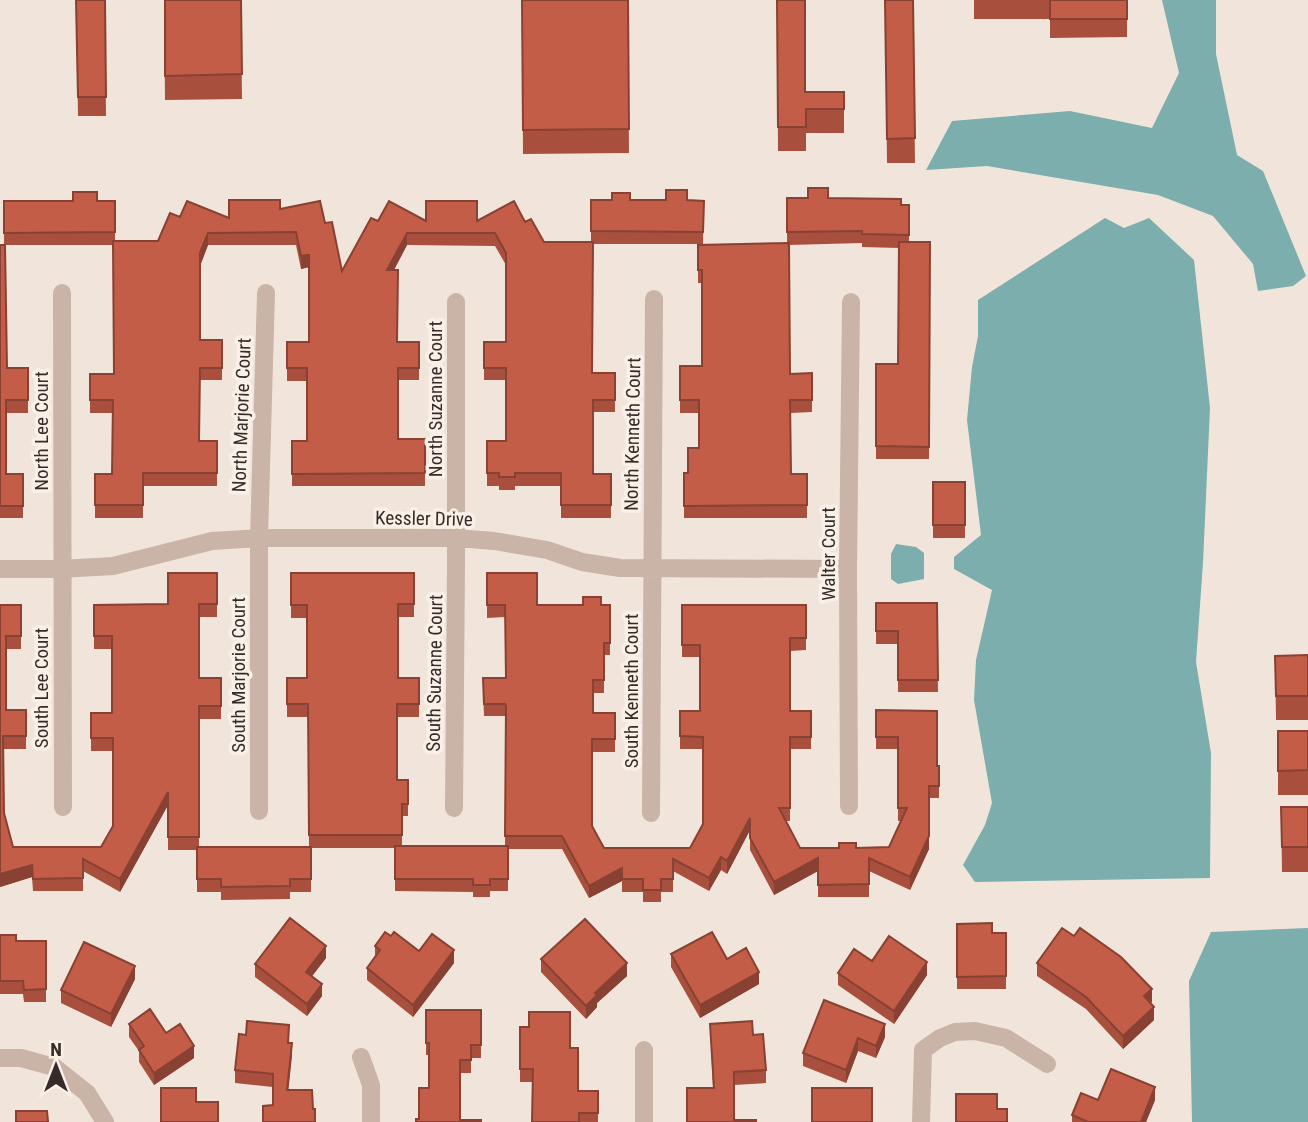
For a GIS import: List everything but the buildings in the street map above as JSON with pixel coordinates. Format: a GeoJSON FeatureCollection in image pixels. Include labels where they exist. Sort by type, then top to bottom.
{"type":"FeatureCollection","features":[{"type":"Feature","properties":{"kind":"street","name":"North Lee Court"},"geometry":{"type":"LineString","coordinates":[[61,569],[62,293]]}},
{"type":"Feature","properties":{"kind":"street","name":"North Marjorie Court"},"geometry":{"type":"LineString","coordinates":[[258,538],[265,293]]}},
{"type":"Feature","properties":{"kind":"street","name":"North Kenneth Court"},"geometry":{"type":"LineString","coordinates":[[652,569],[654,299]]}},
{"type":"Feature","properties":{"kind":"street","name":"North Suzanne Court"},"geometry":{"type":"LineString","coordinates":[[456,302],[456,538]]}},
{"type":"Feature","properties":{"kind":"street","name":"Walter Court"},"geometry":{"type":"LineString","coordinates":[[849,806],[851,302]]}},
{"type":"Feature","properties":{"kind":"street","name":"Kessler Drive"},"geometry":{"type":"LineString","coordinates":[[0,569],[113,566],[212,541],[258,538],[456,538],[494,541],[547,550],[582,562],[620,568],[848,569]]}},
{"type":"Feature","properties":{"kind":"street","name":"South Marjorie Court"},"geometry":{"type":"LineString","coordinates":[[258,538],[258,811]]}},
{"type":"Feature","properties":{"kind":"street","name":"South Suzanne Court"},"geometry":{"type":"LineString","coordinates":[[454,808],[456,538]]}},
{"type":"Feature","properties":{"kind":"street","name":"South Lee Court"},"geometry":{"type":"LineString","coordinates":[[61,569],[63,807]]}},
{"type":"Feature","properties":{"kind":"street","name":"South Kenneth Court"},"geometry":{"type":"LineString","coordinates":[[651,813],[652,569]]}},
{"type":"Feature","properties":{"kind":"street"},"geometry":{"type":"LineString","coordinates":[[921,1122],[923,1050],[940,1038],[955,1032],[975,1031],[1006,1038],[1047,1064]]}},
{"type":"Feature","properties":{"kind":"street"},"geometry":{"type":"LineString","coordinates":[[643,1050],[644,1122]]}},
{"type":"Feature","properties":{"kind":"street"},"geometry":{"type":"LineString","coordinates":[[361,1056],[371,1085],[371,1122]]}},
{"type":"Feature","properties":{"kind":"street"},"geometry":{"type":"LineString","coordinates":[[0,1058],[21,1058],[54,1067],[87,1093],[105,1122]]}},
{"type":"Feature","properties":{"kind":"water"},"geometry":{"type":"Polygon","coordinates":[[[1162,0],[1216,0],[1216,54],[1237,155],[1263,171],[1306,276],[1293,286],[1258,291],[1253,264],[1213,216],[1158,195],[987,166],[926,170],[952,121],[1070,111],[1152,128],[1179,73],[1162,0]]]}},
{"type":"Feature","properties":{"kind":"water"},"geometry":{"type":"Polygon","coordinates":[[[1105,218],[1124,228],[1149,218],[1194,260],[1210,408],[1196,662],[1211,753],[1210,878],[975,882],[963,865],[985,825],[992,803],[974,700],[976,660],[992,590],[954,569],[954,557],[981,535],[967,420],[978,336],[978,300],[1105,218]]]}},
{"type":"Feature","properties":{"kind":"water"},"geometry":{"type":"Polygon","coordinates":[[[896,544],[916,547],[924,553],[924,579],[898,584],[891,579],[891,554],[896,544]]]}},
{"type":"Feature","properties":{"kind":"water"},"geometry":{"type":"Polygon","coordinates":[[[1308,928],[1308,1122],[1192,1122],[1189,981],[1211,932],[1308,928]]]}}]}
